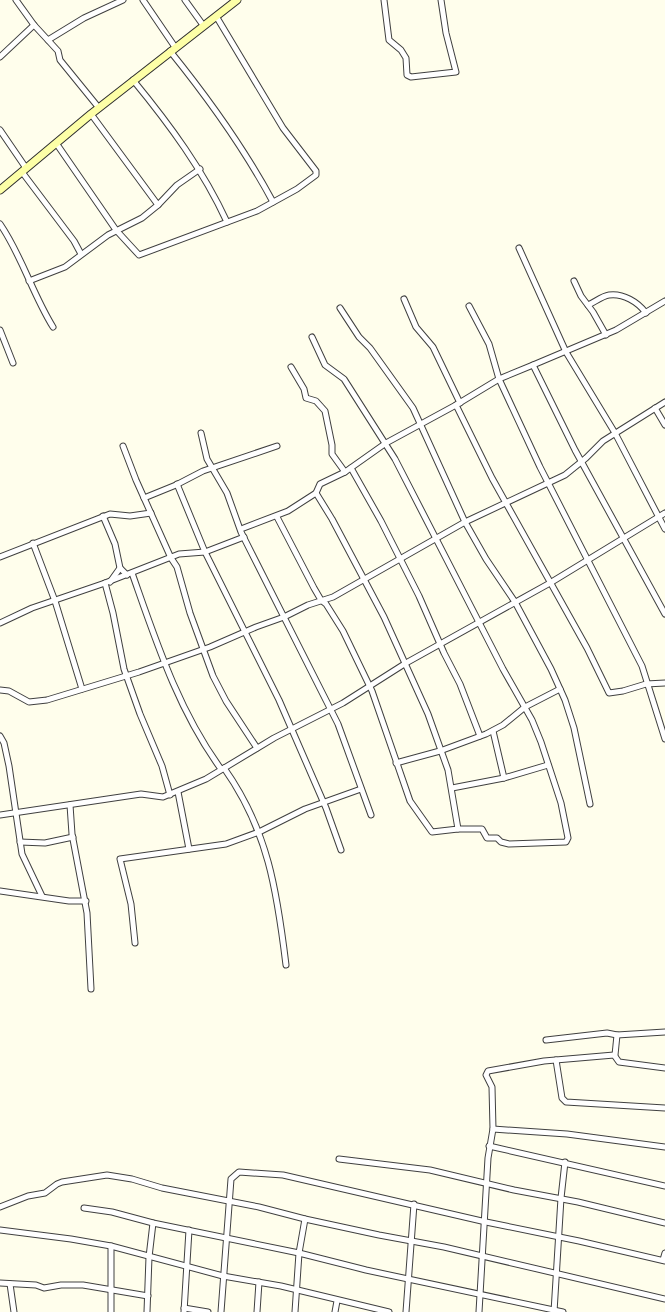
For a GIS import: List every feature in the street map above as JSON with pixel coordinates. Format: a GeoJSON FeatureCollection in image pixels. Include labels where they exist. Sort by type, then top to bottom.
{"type":"FeatureCollection","features":[{"type":"Feature","properties":{"kind":"street"},"geometry":{"type":"LineString","coordinates":[[16,0],[34,25],[59,52],[60,60],[99,108]]}},
{"type":"Feature","properties":{"kind":"street"},"geometry":{"type":"LineString","coordinates":[[48,40],[84,18],[123,0]]}},
{"type":"Feature","properties":{"kind":"street"},"geometry":{"type":"LineString","coordinates":[[142,0],[172,49],[214,108],[259,177],[273,202]]}},
{"type":"Feature","properties":{"kind":"street"},"geometry":{"type":"LineString","coordinates":[[185,0],[203,25]]}},
{"type":"Feature","properties":{"kind":"street"},"geometry":{"type":"LineString","coordinates":[[0,190],[172,49],[237,0]]}},
{"type":"Feature","properties":{"kind":"street"},"geometry":{"type":"LineString","coordinates":[[384,0],[389,40],[401,50],[406,58],[407,76],[411,77],[456,72],[446,33],[442,0]]}},
{"type":"Feature","properties":{"kind":"street"},"geometry":{"type":"LineString","coordinates":[[56,143],[116,230],[139,255],[257,211],[298,189],[317,173],[283,128],[216,16]]}},
{"type":"Feature","properties":{"kind":"street"},"geometry":{"type":"LineString","coordinates":[[0,57],[34,25]]}},
{"type":"Feature","properties":{"kind":"street"},"geometry":{"type":"LineString","coordinates":[[134,80],[168,123],[200,169],[228,222]]}},
{"type":"Feature","properties":{"kind":"street"},"geometry":{"type":"LineString","coordinates":[[91,114],[158,205]]}},
{"type":"Feature","properties":{"kind":"street"},"geometry":{"type":"LineString","coordinates":[[0,131],[24,170],[74,241],[81,254]]}},
{"type":"Feature","properties":{"kind":"street"},"geometry":{"type":"LineString","coordinates":[[29,281],[65,268],[81,254],[116,230],[137,221],[158,205],[176,185],[200,169]]}},
{"type":"Feature","properties":{"kind":"street"},"geometry":{"type":"LineString","coordinates":[[0,224],[12,241],[24,265],[38,302],[52,327]]}},
{"type":"Feature","properties":{"kind":"street"},"geometry":{"type":"LineString","coordinates":[[519,248],[566,352],[615,433],[665,528]]}},
{"type":"Feature","properties":{"kind":"street"},"geometry":{"type":"LineString","coordinates":[[574,281],[581,296],[606,335]]}},
{"type":"Feature","properties":{"kind":"street"},"geometry":{"type":"LineString","coordinates":[[588,305],[606,296],[614,295],[634,301],[646,313]]}},
{"type":"Feature","properties":{"kind":"street"},"geometry":{"type":"LineString","coordinates":[[404,299],[416,327],[433,346],[481,457],[587,648],[609,693],[649,684],[665,683]]}},
{"type":"Feature","properties":{"kind":"street"},"geometry":{"type":"LineString","coordinates":[[241,529],[277,517],[316,493],[320,484],[345,472],[386,443],[458,404],[499,379],[606,335],[665,301]]}},
{"type":"Feature","properties":{"kind":"street"},"geometry":{"type":"LineString","coordinates":[[469,306],[489,344],[499,379],[549,484],[636,655],[649,684],[665,740]]}},
{"type":"Feature","properties":{"kind":"street"},"geometry":{"type":"LineString","coordinates":[[340,308],[359,337],[370,348],[407,399],[465,522],[486,559],[515,602],[560,689],[574,728],[590,804]]}},
{"type":"Feature","properties":{"kind":"street"},"geometry":{"type":"LineString","coordinates":[[0,330],[13,363]]}},
{"type":"Feature","properties":{"kind":"street"},"geometry":{"type":"LineString","coordinates":[[277,517],[321,600],[326,604],[343,631],[369,686],[410,801],[431,830],[435,832],[480,828],[487,838],[497,838],[501,842],[509,844],[568,841],[568,832],[561,803],[535,725],[386,443],[344,379],[325,365],[312,337]]}},
{"type":"Feature","properties":{"kind":"street"},"geometry":{"type":"LineString","coordinates":[[532,365],[582,462],[665,614]]}},
{"type":"Feature","properties":{"kind":"street"},"geometry":{"type":"LineString","coordinates":[[291,367],[304,389],[306,398],[316,401],[325,411],[332,445],[332,454],[345,472]]}},
{"type":"Feature","properties":{"kind":"street"},"geometry":{"type":"LineString","coordinates":[[0,690],[9,691],[29,702],[38,702],[127,676],[203,650],[284,618],[321,600],[333,597],[465,522],[549,484],[573,470],[603,441],[665,402]]}},
{"type":"Feature","properties":{"kind":"street"},"geometry":{"type":"LineString","coordinates":[[655,408],[665,425]]}},
{"type":"Feature","properties":{"kind":"street"},"geometry":{"type":"LineString","coordinates":[[202,433],[207,459],[227,493],[235,519],[343,737],[371,815]]}},
{"type":"Feature","properties":{"kind":"street"},"geometry":{"type":"LineString","coordinates":[[123,446],[144,498],[171,558],[180,574],[190,613],[213,676],[226,701],[257,748]]}},
{"type":"Feature","properties":{"kind":"street"},"geometry":{"type":"LineString","coordinates":[[144,498],[213,468],[277,446]]}},
{"type":"Feature","properties":{"kind":"street"},"geometry":{"type":"LineString","coordinates":[[351,468],[381,521],[419,596],[460,684],[480,736]]}},
{"type":"Feature","properties":{"kind":"street"},"geometry":{"type":"LineString","coordinates":[[177,484],[205,552],[272,684],[323,802],[341,850]]}},
{"type":"Feature","properties":{"kind":"street"},"geometry":{"type":"LineString","coordinates":[[316,493],[332,519],[384,617],[428,714],[448,770],[458,829]]}},
{"type":"Feature","properties":{"kind":"street"},"geometry":{"type":"LineString","coordinates":[[0,557],[103,516],[115,514],[130,516],[151,513]]}},
{"type":"Feature","properties":{"kind":"street"},"geometry":{"type":"LineString","coordinates":[[0,815],[141,794],[157,797],[170,796],[206,779],[222,768],[291,729],[301,726],[440,643],[550,583],[665,513]]}},
{"type":"Feature","properties":{"kind":"street"},"geometry":{"type":"LineString","coordinates":[[103,516],[115,544],[120,568],[130,574],[164,663],[189,716],[222,768],[259,832],[271,872],[286,964]]}},
{"type":"Feature","properties":{"kind":"street"},"geometry":{"type":"LineString","coordinates":[[0,623],[32,608],[108,583],[179,554],[205,552],[244,537]]}},
{"type":"Feature","properties":{"kind":"street"},"geometry":{"type":"LineString","coordinates":[[33,543],[54,601],[82,689]]}},
{"type":"Feature","properties":{"kind":"street"},"geometry":{"type":"LineString","coordinates":[[108,583],[120,568]]}},
{"type":"Feature","properties":{"kind":"street"},"geometry":{"type":"LineString","coordinates":[[108,583],[127,676],[140,714],[162,766],[170,796]]}},
{"type":"Feature","properties":{"kind":"street"},"geometry":{"type":"LineString","coordinates":[[396,763],[440,751],[493,731],[503,726],[525,707],[560,689]]}},
{"type":"Feature","properties":{"kind":"street"},"geometry":{"type":"LineString","coordinates":[[493,731],[504,778]]}},
{"type":"Feature","properties":{"kind":"street"},"geometry":{"type":"LineString","coordinates":[[0,736],[3,738],[8,759],[15,813],[24,859],[42,896]]}},
{"type":"Feature","properties":{"kind":"street"},"geometry":{"type":"LineString","coordinates":[[452,788],[504,778],[548,765]]}},
{"type":"Feature","properties":{"kind":"street"},"geometry":{"type":"LineString","coordinates":[[135,943],[131,904],[119,859],[226,844],[259,832],[286,817],[361,789]]}},
{"type":"Feature","properties":{"kind":"street"},"geometry":{"type":"LineString","coordinates":[[178,792],[189,849]]}},
{"type":"Feature","properties":{"kind":"street"},"geometry":{"type":"LineString","coordinates":[[70,805],[72,837],[86,901],[91,989]]}},
{"type":"Feature","properties":{"kind":"street"},"geometry":{"type":"LineString","coordinates":[[20,842],[45,843],[72,837]]}},
{"type":"Feature","properties":{"kind":"street"},"geometry":{"type":"LineString","coordinates":[[0,891],[69,901],[86,901]]}},
{"type":"Feature","properties":{"kind":"street"},"geometry":{"type":"LineString","coordinates":[[546,1040],[607,1033],[617,1035],[665,1032]]}},
{"type":"Feature","properties":{"kind":"street"},"geometry":{"type":"LineString","coordinates":[[617,1035],[615,1055],[619,1062],[665,1068]]}},
{"type":"Feature","properties":{"kind":"street"},"geometry":{"type":"LineString","coordinates":[[480,1312],[489,1146],[493,1129],[492,1087],[486,1073],[498,1069],[556,1060],[615,1055]]}},
{"type":"Feature","properties":{"kind":"street"},"geometry":{"type":"LineString","coordinates":[[556,1060],[562,1098],[566,1102],[665,1108]]}},
{"type":"Feature","properties":{"kind":"street"},"geometry":{"type":"LineString","coordinates":[[493,1129],[567,1134],[665,1147]]}},
{"type":"Feature","properties":{"kind":"street"},"geometry":{"type":"LineString","coordinates":[[489,1146],[565,1162],[665,1186]]}},
{"type":"Feature","properties":{"kind":"street"},"geometry":{"type":"LineString","coordinates":[[339,1159],[411,1167],[561,1198],[665,1223]]}},
{"type":"Feature","properties":{"kind":"street"},"geometry":{"type":"LineString","coordinates":[[554,1311],[558,1237],[565,1162]]}},
{"type":"Feature","properties":{"kind":"street"},"geometry":{"type":"LineString","coordinates":[[221,1312],[232,1179],[238,1172],[283,1175],[664,1261],[665,1253]]}},
{"type":"Feature","properties":{"kind":"street"},"geometry":{"type":"LineString","coordinates":[[0,1207],[28,1196],[45,1193],[57,1184],[88,1177],[107,1175],[132,1179],[162,1188],[259,1207],[305,1219],[444,1247],[483,1257],[556,1272],[595,1283],[665,1299]]}},
{"type":"Feature","properties":{"kind":"street"},"geometry":{"type":"LineString","coordinates":[[406,1312],[414,1204]]}},
{"type":"Feature","properties":{"kind":"street"},"geometry":{"type":"LineString","coordinates":[[84,1208],[112,1212],[153,1223],[298,1253],[408,1279],[563,1312]]}},
{"type":"Feature","properties":{"kind":"street"},"geometry":{"type":"LineString","coordinates":[[294,1312],[298,1253],[305,1219]]}},
{"type":"Feature","properties":{"kind":"street"},"geometry":{"type":"LineString","coordinates":[[147,1312],[149,1257],[153,1223]]}},
{"type":"Feature","properties":{"kind":"street"},"geometry":{"type":"LineString","coordinates":[[0,1230],[71,1239],[111,1246],[223,1276],[259,1282],[389,1312]]}},
{"type":"Feature","properties":{"kind":"street"},"geometry":{"type":"LineString","coordinates":[[189,1230],[184,1310],[208,1312]]}},
{"type":"Feature","properties":{"kind":"street"},"geometry":{"type":"LineString","coordinates":[[111,1246],[111,1312]]}},
{"type":"Feature","properties":{"kind":"street"},"geometry":{"type":"LineString","coordinates":[[257,1312],[259,1282]]}},
{"type":"Feature","properties":{"kind":"street"},"geometry":{"type":"LineString","coordinates":[[0,1283],[36,1285],[44,1288],[76,1284],[148,1296]]}},
{"type":"Feature","properties":{"kind":"street"},"geometry":{"type":"LineString","coordinates":[[10,1284],[14,1312]]}},
{"type":"Feature","properties":{"kind":"street"},"geometry":{"type":"LineString","coordinates":[[335,1312],[337,1301]]}}]}
